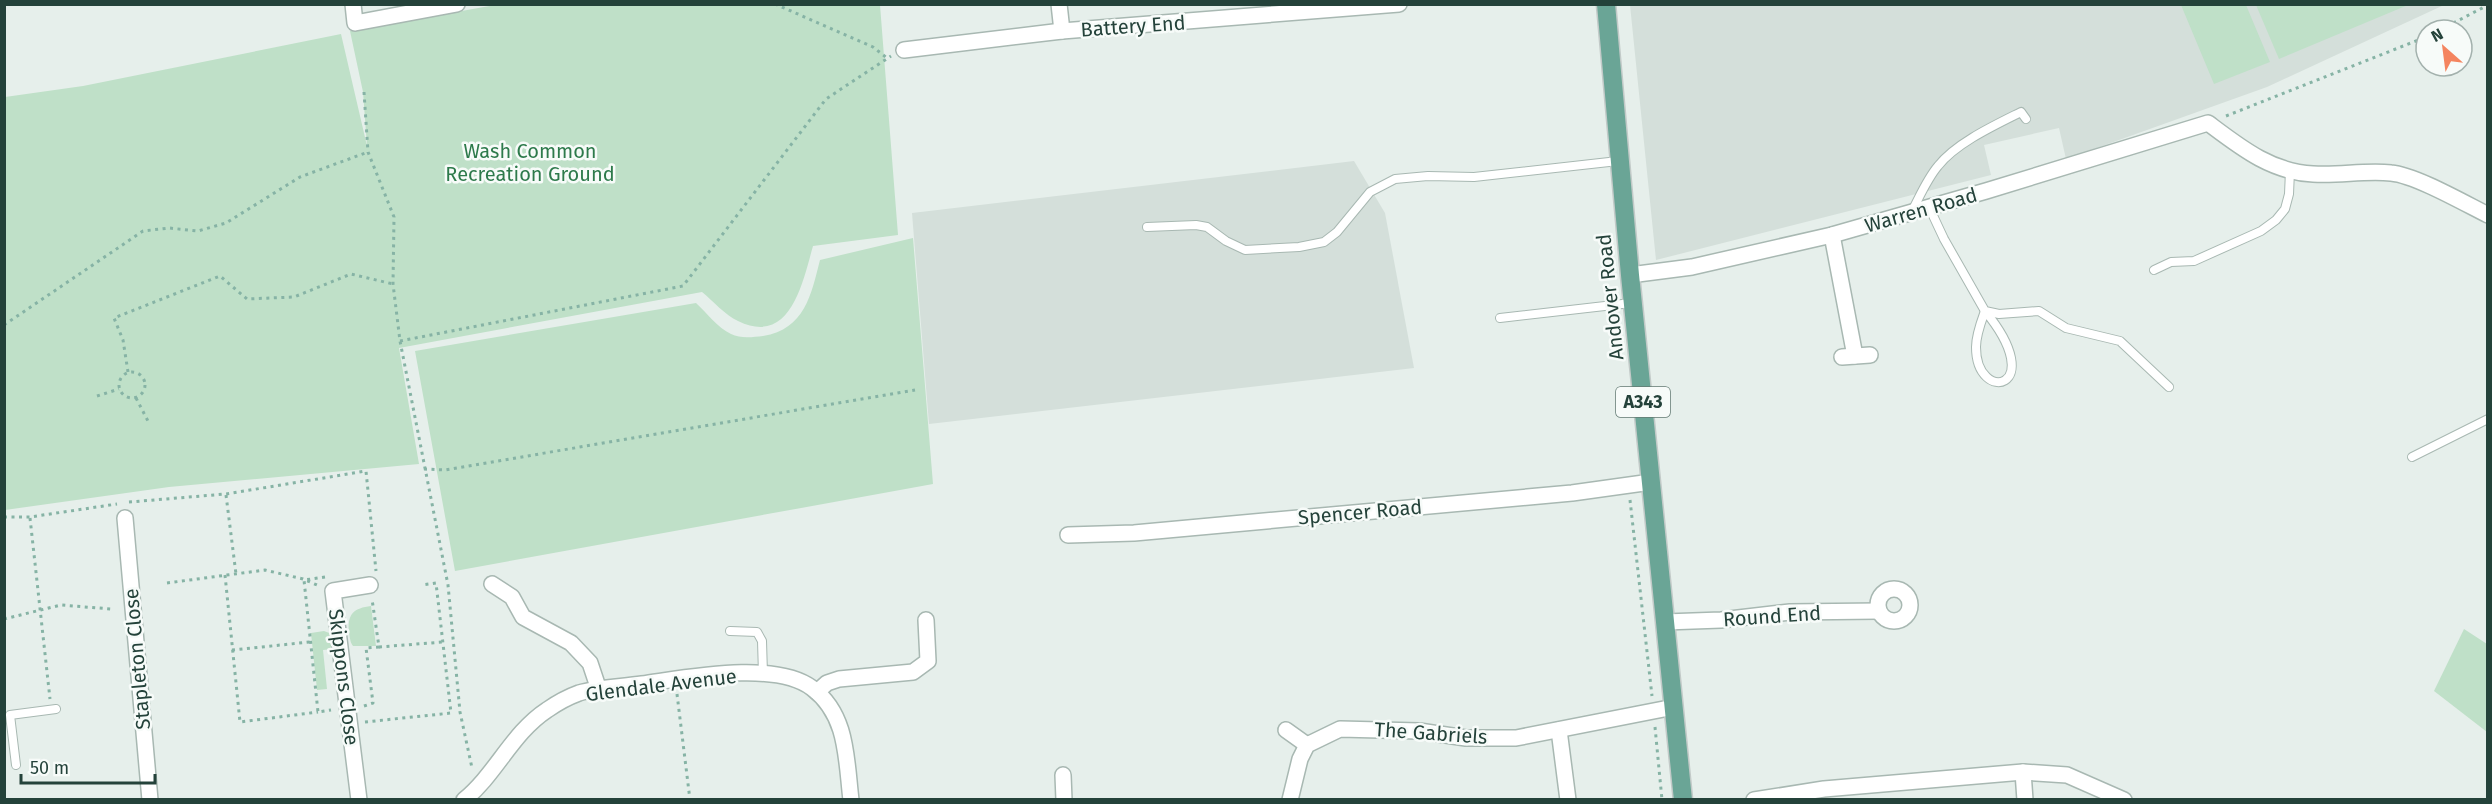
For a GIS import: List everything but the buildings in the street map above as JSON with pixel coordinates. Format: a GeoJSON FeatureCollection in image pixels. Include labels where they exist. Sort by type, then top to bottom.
{"type":"FeatureCollection","features":[{"type":"Feature","properties":{"kind":"main road","name":"Andover Road"},"geometry":{"type":"LineString","coordinates":[[1606,4],[1630,275],[1683,800]]}},
{"type":"Feature","properties":{"kind":"street"},"geometry":{"type":"LineString","coordinates":[[353,4],[355,23],[457,4]]}},
{"type":"Feature","properties":{"kind":"street"},"geometry":{"type":"LineString","coordinates":[[1059,4],[1062,32]]}},
{"type":"Feature","properties":{"kind":"street","name":"Battery End"},"geometry":{"type":"LineString","coordinates":[[904,50],[1062,32],[1399,4]]}},
{"type":"Feature","properties":{"kind":"street"},"geometry":{"type":"LineString","coordinates":[[2208,123],[2265,162],[2290,171],[2313,174],[2393,173],[2487,215]]}},
{"type":"Feature","properties":{"kind":"street","name":"Warren Road"},"geometry":{"type":"LineString","coordinates":[[1630,275],[1692,267],[1832,236],[2208,123]]}},
{"type":"Feature","properties":{"kind":"street"},"geometry":{"type":"LineString","coordinates":[[1832,236],[1856,356]]}},
{"type":"Feature","properties":{"kind":"street","name":"Spencer Road"},"geometry":{"type":"LineString","coordinates":[[1068,535],[1134,533],[1572,493],[1651,482]]}},
{"type":"Feature","properties":{"kind":"street","name":"Stapleton Close"},"geometry":{"type":"LineString","coordinates":[[126,518],[150,800]]}},
{"type":"Feature","properties":{"kind":"street","name":"Skippons Close"},"geometry":{"type":"LineString","coordinates":[[359,800],[333,591],[373,584]]}},
{"type":"Feature","properties":{"kind":"street"},"geometry":{"type":"LineString","coordinates":[[492,584],[512,597],[523,617],[571,643],[590,663],[598,690]]}},
{"type":"Feature","properties":{"kind":"street","name":"Round End"},"geometry":{"type":"LineString","coordinates":[[1665,622],[1721,620],[1790,612],[1879,611]]}},
{"type":"Feature","properties":{"kind":"street"},"geometry":{"type":"LineString","coordinates":[[817,692],[827,683],[839,679],[913,672],[928,661],[926,620]]}},
{"type":"Feature","properties":{"kind":"street","name":"Glendale Avenue"},"geometry":{"type":"LineString","coordinates":[[464,800],[518,736],[546,711],[579,693],[713,674],[763,674],[794,678],[817,692],[833,711],[841,727],[847,754],[851,800]]}},
{"type":"Feature","properties":{"kind":"street","name":"The Gabriels"},"geometry":{"type":"LineString","coordinates":[[1307,745],[1340,729],[1419,731],[1466,738],[1516,738],[1674,707]]}},
{"type":"Feature","properties":{"kind":"street"},"geometry":{"type":"LineString","coordinates":[[1286,730],[1307,745],[1300,759],[1290,800]]}},
{"type":"Feature","properties":{"kind":"street"},"geometry":{"type":"LineString","coordinates":[[1559,730],[1568,800]]}},
{"type":"Feature","properties":{"kind":"street"},"geometry":{"type":"LineString","coordinates":[[1754,800],[1824,789],[2023,772],[2067,775],[2124,800]]}},
{"type":"Feature","properties":{"kind":"street"},"geometry":{"type":"LineString","coordinates":[[2023,772],[2025,800]]}},
{"type":"Feature","properties":{"kind":"street"},"geometry":{"type":"LineString","coordinates":[[1063,775],[1064,800]]}},
{"type":"Feature","properties":{"kind":"lane"},"geometry":{"type":"LineString","coordinates":[[1912,211],[1939,164],[1965,143],[2021,112],[2026,119]]}},
{"type":"Feature","properties":{"kind":"lane"},"geometry":{"type":"LineString","coordinates":[[1147,227],[1196,225],[1208,227],[1226,241],[1245,250],[1299,248],[1324,242],[1337,232],[1370,192],[1395,178],[1474,177],[1620,161]]}},
{"type":"Feature","properties":{"kind":"lane"},"geometry":{"type":"LineString","coordinates":[[2154,270],[2171,262],[2194,261],[2261,231],[2276,220],[2285,209],[2289,194],[2290,171]]}},
{"type":"Feature","properties":{"kind":"lane"},"geometry":{"type":"LineString","coordinates":[[1929,207],[1954,259],[1985,311],[2004,337],[2012,359],[2011,373],[2005,382],[2000,383],[1988,379],[1977,358],[1978,334],[1985,311]]}},
{"type":"Feature","properties":{"kind":"lane"},"geometry":{"type":"LineString","coordinates":[[1500,318],[1633,303]]}},
{"type":"Feature","properties":{"kind":"lane"},"geometry":{"type":"LineString","coordinates":[[1985,311],[1999,314],[2039,312],[2066,328],[2120,341],[2169,387]]}},
{"type":"Feature","properties":{"kind":"lane"},"geometry":{"type":"LineString","coordinates":[[2412,457],[2487,419]]}},
{"type":"Feature","properties":{"kind":"lane"},"geometry":{"type":"LineString","coordinates":[[730,631],[757,632],[762,640],[763,674]]}},
{"type":"Feature","properties":{"kind":"lane"},"geometry":{"type":"LineString","coordinates":[[16,765],[10,715],[54,707]]}},
{"type":"Feature","properties":{"kind":"path"},"geometry":{"type":"LineString","coordinates":[[775,4],[873,47],[888,58]]}},
{"type":"Feature","properties":{"kind":"path"},"geometry":{"type":"LineString","coordinates":[[2463,18],[2487,5]]}},
{"type":"Feature","properties":{"kind":"path"},"geometry":{"type":"LineString","coordinates":[[2208,123],[2414,42]]}},
{"type":"Feature","properties":{"kind":"path"},"geometry":{"type":"LineString","coordinates":[[400,341],[683,286],[826,99],[904,50]]}},
{"type":"Feature","properties":{"kind":"path"},"geometry":{"type":"LineString","coordinates":[[364,92],[368,152],[394,217],[393,284],[400,341],[448,585],[460,712],[476,788]]}},
{"type":"Feature","properties":{"kind":"path"},"geometry":{"type":"LineString","coordinates":[[4,326],[143,231],[169,228],[198,231],[226,223],[300,177],[368,152]]}},
{"type":"Feature","properties":{"kind":"path"},"geometry":{"type":"LineString","coordinates":[[128,372],[123,340],[114,318],[220,276],[246,299],[294,297],[351,274],[393,284]]}},
{"type":"Feature","properties":{"kind":"path"},"geometry":{"type":"LineString","coordinates":[[128,372],[138,373],[145,380],[144,391],[136,398],[126,397],[119,389],[120,379],[128,372]]}},
{"type":"Feature","properties":{"kind":"path"},"geometry":{"type":"LineString","coordinates":[[97,396],[119,389]]}},
{"type":"Feature","properties":{"kind":"path"},"geometry":{"type":"LineString","coordinates":[[424,469],[445,470],[915,390]]}},
{"type":"Feature","properties":{"kind":"path"},"geometry":{"type":"LineString","coordinates":[[136,398],[148,423]]}},
{"type":"Feature","properties":{"kind":"path"},"geometry":{"type":"LineString","coordinates":[[4,517],[30,517],[126,502],[226,494],[366,471],[379,647]]}},
{"type":"Feature","properties":{"kind":"path"},"geometry":{"type":"LineString","coordinates":[[1629,485],[1662,800]]}},
{"type":"Feature","properties":{"kind":"path"},"geometry":{"type":"LineString","coordinates":[[226,494],[236,574]]}},
{"type":"Feature","properties":{"kind":"path"},"geometry":{"type":"LineString","coordinates":[[30,517],[50,697],[54,707]]}},
{"type":"Feature","properties":{"kind":"path"},"geometry":{"type":"LineString","coordinates":[[167,583],[266,570],[303,579],[333,591]]}},
{"type":"Feature","properties":{"kind":"path"},"geometry":{"type":"LineString","coordinates":[[225,575],[240,722],[318,712]]}},
{"type":"Feature","properties":{"kind":"path"},"geometry":{"type":"LineString","coordinates":[[360,722],[451,712],[436,583],[421,585]]}},
{"type":"Feature","properties":{"kind":"path"},"geometry":{"type":"LineString","coordinates":[[4,619],[62,605],[111,609]]}},
{"type":"Feature","properties":{"kind":"path"},"geometry":{"type":"LineString","coordinates":[[232,650],[310,642]]}},
{"type":"Feature","properties":{"kind":"path"},"geometry":{"type":"LineString","coordinates":[[358,707],[373,703],[366,648],[443,642]]}},
{"type":"Feature","properties":{"kind":"path"},"geometry":{"type":"LineString","coordinates":[[679,702],[690,800]]}},
{"type":"Feature","properties":{"kind":"shaded area"},"geometry":{"type":"Polygon","coordinates":[[[1630,5],[2444,5],[2267,87],[2066,159],[2059,128],[1984,145],[1991,175],[1656,260],[1630,5]]]}},
{"type":"Feature","properties":{"kind":"shaded area"},"geometry":{"type":"Polygon","coordinates":[[[1354,161],[1385,213],[1414,368],[929,424],[912,213],[1354,161]]]}},
{"type":"Feature","properties":{"kind":"green space","name":"Wash Common Recreation Ground"},"geometry":{"type":"Polygon","coordinates":[[[495,5],[880,5],[898,235],[813,246],[805,276],[792,306],[782,318],[771,325],[756,327],[738,321],[702,292],[399,348],[419,464],[169,487],[5,510],[5,97],[83,86],[341,34],[367,146],[363,92],[350,31],[495,5]]]}},
{"type":"Feature","properties":{"kind":"green space"},"geometry":{"type":"Polygon","coordinates":[[[2181,5],[2246,5],[2270,62],[2214,84],[2181,5]]]}},
{"type":"Feature","properties":{"kind":"green space"},"geometry":{"type":"Polygon","coordinates":[[[2256,5],[2408,5],[2279,59],[2256,5]]]}},
{"type":"Feature","properties":{"kind":"green space"},"geometry":{"type":"Polygon","coordinates":[[[913,238],[933,484],[455,571],[415,351],[696,303],[717,324],[735,336],[763,336],[777,332],[797,318],[809,298],[820,260],[913,238]]]}},
{"type":"Feature","properties":{"kind":"green space"},"geometry":{"type":"Polygon","coordinates":[[[371,606],[376,646],[353,646],[349,632],[351,616],[360,608],[371,606]]]}},
{"type":"Feature","properties":{"kind":"green space"},"geometry":{"type":"Polygon","coordinates":[[[2464,629],[2487,644],[2487,732],[2434,691],[2464,629]]]}},
{"type":"Feature","properties":{"kind":"green space"},"geometry":{"type":"Polygon","coordinates":[[[324,631],[332,634],[334,649],[323,650],[327,689],[317,690],[311,633],[324,631]]]}}]}
